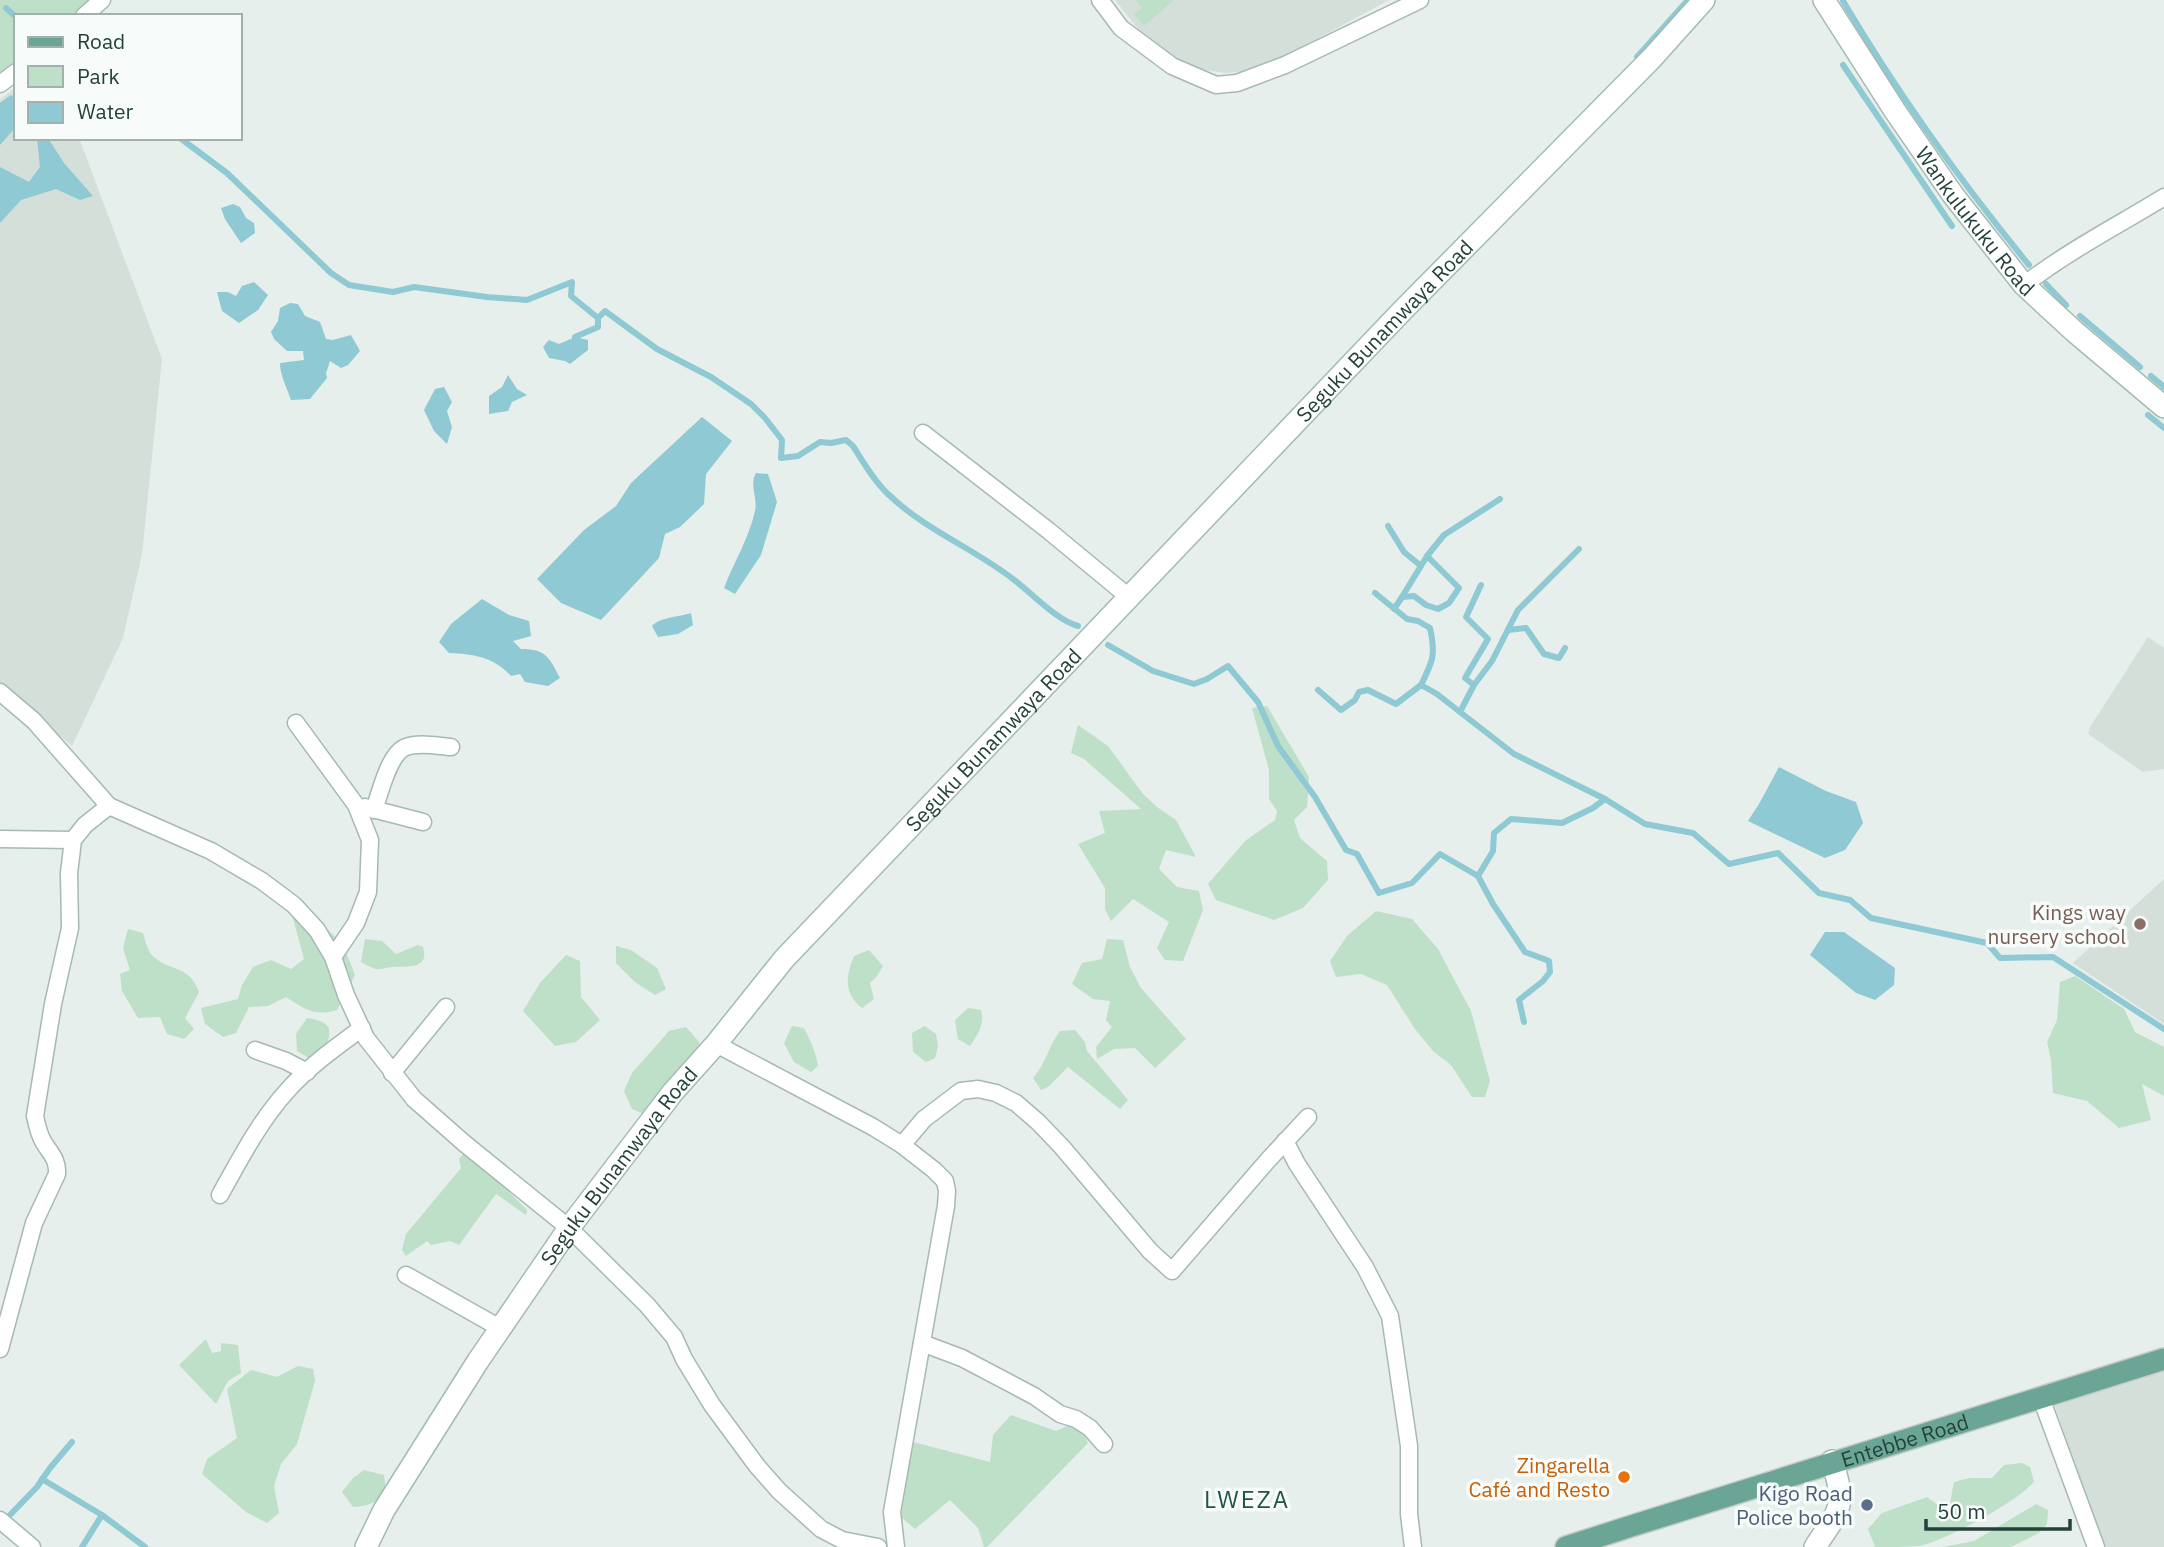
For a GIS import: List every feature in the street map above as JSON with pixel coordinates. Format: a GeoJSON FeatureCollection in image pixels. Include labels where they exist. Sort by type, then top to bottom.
{"type":"FeatureCollection","features":[{"type":"Feature","properties":{"kind":"main road","name":"Seguku Bunamwaya Road"},"geometry":{"type":"LineString","coordinates":[[366,1547],[384,1510],[500,1328],[569,1228],[673,1092],[785,960],[1420,293],[1652,58],[1704,0]]}},
{"type":"Feature","properties":{"kind":"main road","name":"Wankulukuku Road"},"geometry":{"type":"LineString","coordinates":[[1824,0],[1953,195],[2024,285],[2164,407]]}},
{"type":"Feature","properties":{"kind":"main road","name":"Entebbe Road"},"geometry":{"type":"LineString","coordinates":[[1566,1547],[1832,1461],[2164,1359]]}},
{"type":"Feature","properties":{"kind":"main road"},"geometry":{"type":"LineString","coordinates":[[1815,1547],[1834,1518],[1840,1503],[1841,1488],[1832,1461]]}},
{"type":"Feature","properties":{"kind":"street"},"geometry":{"type":"LineString","coordinates":[[86,14],[102,0]]}},
{"type":"Feature","properties":{"kind":"street"},"geometry":{"type":"LineString","coordinates":[[1100,0],[1121,28],[1172,66],[1216,85],[1237,83],[1286,65],[1420,0]]}},
{"type":"Feature","properties":{"kind":"street"},"geometry":{"type":"LineString","coordinates":[[2024,285],[2082,244],[2164,197]]}},
{"type":"Feature","properties":{"kind":"street"},"geometry":{"type":"LineString","coordinates":[[923,433],[1130,598]]}},
{"type":"Feature","properties":{"kind":"street"},"geometry":{"type":"LineString","coordinates":[[0,692],[34,721],[109,806],[211,850],[262,881],[294,905],[317,930],[333,957],[346,995],[366,1038],[414,1099],[569,1228],[647,1305],[670,1331],[712,1405],[779,1491],[821,1529],[842,1540],[878,1547]]}},
{"type":"Feature","properties":{"kind":"street"},"geometry":{"type":"LineString","coordinates":[[296,723],[356,805],[370,840],[368,892],[355,923],[333,957]]}},
{"type":"Feature","properties":{"kind":"street"},"geometry":{"type":"LineString","coordinates":[[373,810],[391,761],[403,748],[417,745],[450,747]]}},
{"type":"Feature","properties":{"kind":"street"},"geometry":{"type":"LineString","coordinates":[[356,805],[423,822]]}},
{"type":"Feature","properties":{"kind":"street"},"geometry":{"type":"LineString","coordinates":[[0,1349],[34,1223],[57,1174],[58,1166],[37,1129],[35,1116],[52,1004],[70,928],[69,873],[73,840],[96,814],[109,806]]}},
{"type":"Feature","properties":{"kind":"street"},"geometry":{"type":"LineString","coordinates":[[0,839],[73,840]]}},
{"type":"Feature","properties":{"kind":"street"},"geometry":{"type":"LineString","coordinates":[[392,1073],[446,1007]]}},
{"type":"Feature","properties":{"kind":"street"},"geometry":{"type":"LineString","coordinates":[[220,1195],[256,1130],[288,1090],[362,1028]]}},
{"type":"Feature","properties":{"kind":"street"},"geometry":{"type":"LineString","coordinates":[[716,1044],[873,1127],[902,1145],[944,1181],[947,1191],[946,1206],[892,1512],[896,1547]]}},
{"type":"Feature","properties":{"kind":"street"},"geometry":{"type":"LineString","coordinates":[[255,1050],[307,1072]]}},
{"type":"Feature","properties":{"kind":"street"},"geometry":{"type":"LineString","coordinates":[[902,1145],[925,1119],[961,1091],[978,1089],[996,1093],[1016,1103],[1038,1122],[1150,1251],[1172,1271],[1308,1117]]}},
{"type":"Feature","properties":{"kind":"street"},"geometry":{"type":"LineString","coordinates":[[1285,1141],[1297,1164],[1366,1267],[1390,1315],[1409,1446],[1409,1514],[1413,1547]]}},
{"type":"Feature","properties":{"kind":"street"},"geometry":{"type":"LineString","coordinates":[[406,1275],[500,1328]]}},
{"type":"Feature","properties":{"kind":"street"},"geometry":{"type":"LineString","coordinates":[[922,1343],[962,1357],[1034,1396],[1060,1414],[1076,1419],[1090,1428],[1104,1444]]}},
{"type":"Feature","properties":{"kind":"street"},"geometry":{"type":"LineString","coordinates":[[2041,1398],[2096,1547]]}},
{"type":"Feature","properties":{"kind":"street"},"geometry":{"type":"LineString","coordinates":[[0,1520],[32,1547]]}},
{"type":"Feature","properties":{"kind":"shaded area"},"geometry":{"type":"Polygon","coordinates":[[[1115,0],[1389,0],[1274,62],[1250,71],[1227,73],[1205,70],[1182,62],[1158,48],[1143,35],[1115,0]]]}},
{"type":"Feature","properties":{"kind":"shaded area"},"geometry":{"type":"Polygon","coordinates":[[[14,89],[14,140],[80,140],[162,359],[142,554],[123,638],[72,746],[0,684],[0,100],[14,89]]]}},
{"type":"Feature","properties":{"kind":"shaded area"},"geometry":{"type":"Polygon","coordinates":[[[2148,637],[2164,648],[2164,769],[2143,772],[2088,734],[2148,637]]]}},
{"type":"Feature","properties":{"kind":"shaded area","name":"Kings way nursery school"},"geometry":{"type":"Polygon","coordinates":[[[2164,879],[2164,1024],[2073,963],[2164,879]]]}},
{"type":"Feature","properties":{"kind":"shaded area"},"geometry":{"type":"Polygon","coordinates":[[[2164,1370],[2164,1547],[2102,1547],[2055,1406],[2164,1370]]]}},
{"type":"Feature","properties":{"kind":"green space"},"geometry":{"type":"Polygon","coordinates":[[[0,0],[96,0],[80,14],[14,14],[14,64],[0,74],[0,0]]]}},
{"type":"Feature","properties":{"kind":"green space"},"geometry":{"type":"Polygon","coordinates":[[[1136,0],[1174,0],[1144,26],[1134,14],[1142,8],[1136,0]]]}},
{"type":"Feature","properties":{"kind":"green space"},"geometry":{"type":"Polygon","coordinates":[[[1267,706],[1309,777],[1307,807],[1294,820],[1300,838],[1327,861],[1328,880],[1303,908],[1274,920],[1216,900],[1208,884],[1245,841],[1275,820],[1277,811],[1269,799],[1269,770],[1252,708],[1267,706]]]}},
{"type":"Feature","properties":{"kind":"green space"},"geometry":{"type":"Polygon","coordinates":[[[1078,725],[1108,746],[1143,794],[1176,820],[1196,857],[1166,850],[1159,869],[1177,887],[1199,891],[1203,910],[1183,961],[1165,960],[1157,948],[1169,922],[1133,899],[1111,921],[1105,909],[1105,888],[1078,844],[1105,833],[1099,811],[1141,809],[1084,759],[1071,753],[1078,725]]]}},
{"type":"Feature","properties":{"kind":"green space"},"geometry":{"type":"Polygon","coordinates":[[[291,911],[325,928],[345,950],[355,975],[337,1010],[316,1012],[286,997],[268,1006],[249,1007],[236,1033],[223,1037],[205,1024],[201,1008],[238,999],[242,985],[253,967],[271,960],[291,969],[304,959],[291,911]]]}},
{"type":"Feature","properties":{"kind":"green space"},"geometry":{"type":"Polygon","coordinates":[[[1376,911],[1412,919],[1438,949],[1471,1011],[1490,1081],[1485,1097],[1472,1097],[1451,1065],[1433,1051],[1415,1029],[1387,985],[1361,974],[1336,977],[1330,961],[1347,936],[1376,911]]]}},
{"type":"Feature","properties":{"kind":"green space"},"geometry":{"type":"Polygon","coordinates":[[[128,929],[143,933],[147,947],[157,960],[183,972],[195,983],[199,992],[185,1018],[194,1029],[184,1039],[167,1034],[160,1017],[138,1018],[122,991],[120,974],[130,970],[123,948],[128,929]]]}},
{"type":"Feature","properties":{"kind":"green space"},"geometry":{"type":"Polygon","coordinates":[[[365,939],[382,941],[396,954],[418,945],[423,947],[423,960],[410,966],[374,968],[361,962],[365,939]]]}},
{"type":"Feature","properties":{"kind":"green space"},"geometry":{"type":"Polygon","coordinates":[[[1107,939],[1123,940],[1130,967],[1141,988],[1186,1039],[1155,1068],[1135,1048],[1114,1049],[1097,1059],[1096,1047],[1112,1027],[1106,1020],[1110,1001],[1093,999],[1072,984],[1082,963],[1102,959],[1107,939]]]}},
{"type":"Feature","properties":{"kind":"green space"},"geometry":{"type":"Polygon","coordinates":[[[616,946],[631,950],[657,968],[666,989],[655,995],[635,982],[616,963],[616,946]]]}},
{"type":"Feature","properties":{"kind":"green space"},"geometry":{"type":"Polygon","coordinates":[[[869,950],[883,966],[870,983],[874,999],[862,1008],[849,990],[848,977],[854,956],[869,950]]]}},
{"type":"Feature","properties":{"kind":"green space"},"geometry":{"type":"Polygon","coordinates":[[[566,955],[580,961],[581,997],[600,1020],[576,1042],[555,1046],[523,1011],[540,983],[566,955]]]}},
{"type":"Feature","properties":{"kind":"green space"},"geometry":{"type":"Polygon","coordinates":[[[2075,976],[2124,1009],[2135,1032],[2164,1047],[2164,1096],[2142,1084],[2151,1120],[2119,1128],[2087,1101],[2053,1093],[2047,1042],[2057,1020],[2060,982],[2075,976]]]}},
{"type":"Feature","properties":{"kind":"green space"},"geometry":{"type":"Polygon","coordinates":[[[968,1008],[981,1010],[982,1015],[980,1029],[970,1046],[958,1039],[955,1020],[968,1008]]]}},
{"type":"Feature","properties":{"kind":"green space"},"geometry":{"type":"Polygon","coordinates":[[[307,1018],[323,1023],[329,1030],[323,1056],[312,1060],[297,1051],[296,1034],[307,1018]]]}},
{"type":"Feature","properties":{"kind":"green space"},"geometry":{"type":"Polygon","coordinates":[[[792,1026],[804,1028],[813,1046],[818,1066],[811,1072],[794,1062],[784,1043],[792,1026]]]}},
{"type":"Feature","properties":{"kind":"green space"},"geometry":{"type":"Polygon","coordinates":[[[925,1026],[936,1034],[938,1046],[935,1058],[926,1062],[913,1052],[912,1033],[925,1026]]]}},
{"type":"Feature","properties":{"kind":"green space"},"geometry":{"type":"Polygon","coordinates":[[[686,1027],[700,1043],[694,1056],[676,1071],[678,1098],[644,1114],[632,1109],[624,1091],[632,1073],[669,1031],[686,1027]]]}},
{"type":"Feature","properties":{"kind":"green space"},"geometry":{"type":"Polygon","coordinates":[[[1075,1030],[1085,1042],[1087,1051],[1128,1100],[1120,1109],[1068,1067],[1048,1087],[1041,1090],[1033,1078],[1060,1031],[1075,1030]]]}},
{"type":"Feature","properties":{"kind":"green space"},"geometry":{"type":"Polygon","coordinates":[[[465,1152],[471,1160],[488,1166],[494,1177],[527,1210],[526,1215],[496,1194],[459,1245],[450,1241],[431,1245],[427,1241],[406,1256],[402,1250],[406,1234],[461,1168],[459,1159],[465,1152]]]}},
{"type":"Feature","properties":{"kind":"green space"},"geometry":{"type":"Polygon","coordinates":[[[206,1339],[212,1353],[221,1351],[221,1343],[238,1345],[241,1373],[228,1381],[216,1404],[179,1365],[206,1339]]]}},
{"type":"Feature","properties":{"kind":"green space"},"geometry":{"type":"Polygon","coordinates":[[[298,1366],[313,1369],[315,1381],[297,1444],[281,1464],[274,1486],[279,1513],[267,1523],[246,1512],[202,1474],[207,1459],[237,1438],[227,1389],[251,1370],[277,1377],[298,1366]]]}},
{"type":"Feature","properties":{"kind":"green space"},"geometry":{"type":"Polygon","coordinates":[[[1011,1415],[1056,1431],[1071,1424],[1084,1434],[1088,1443],[987,1547],[984,1547],[978,1528],[950,1500],[915,1529],[901,1517],[913,1442],[990,1462],[993,1435],[1011,1415]]]}},
{"type":"Feature","properties":{"kind":"green space"},"geometry":{"type":"Polygon","coordinates":[[[2022,1463],[2030,1467],[2034,1482],[2025,1491],[1980,1520],[1919,1546],[1875,1547],[1868,1529],[1882,1513],[1927,1497],[1943,1509],[1950,1503],[1954,1482],[1970,1478],[1992,1478],[2004,1465],[2022,1463]]]}},
{"type":"Feature","properties":{"kind":"green space"},"geometry":{"type":"Polygon","coordinates":[[[364,1470],[384,1475],[386,1490],[372,1503],[353,1507],[342,1492],[353,1478],[364,1470]]]}},
{"type":"Feature","properties":{"kind":"green space"},"geometry":{"type":"Polygon","coordinates":[[[2036,1504],[2048,1510],[2047,1524],[2039,1533],[2011,1547],[1942,1547],[1974,1541],[2036,1504]]]}},
{"type":"Feature","properties":{"kind":"water"},"geometry":{"type":"Polygon","coordinates":[[[11,95],[14,97],[14,129],[0,145],[0,103],[11,95]]]}},
{"type":"Feature","properties":{"kind":"water"},"geometry":{"type":"Polygon","coordinates":[[[37,140],[49,140],[64,163],[93,196],[80,200],[56,189],[21,200],[0,223],[0,167],[29,182],[40,167],[37,140]]]}},
{"type":"Feature","properties":{"kind":"water"},"geometry":{"type":"Polygon","coordinates":[[[233,204],[240,207],[246,218],[254,223],[255,233],[241,243],[221,208],[233,204]]]}},
{"type":"Feature","properties":{"kind":"water"},"geometry":{"type":"Polygon","coordinates":[[[254,282],[268,295],[258,310],[239,323],[222,311],[217,292],[228,292],[236,296],[242,286],[254,282]]]}},
{"type":"Feature","properties":{"kind":"water"},"geometry":{"type":"Polygon","coordinates":[[[290,303],[298,304],[305,316],[320,322],[326,339],[351,335],[360,351],[348,365],[341,368],[330,361],[327,378],[310,399],[291,400],[280,368],[280,363],[304,360],[303,351],[287,351],[274,339],[271,332],[278,321],[280,308],[290,303]]]}},
{"type":"Feature","properties":{"kind":"water"},"geometry":{"type":"Polygon","coordinates":[[[575,337],[588,340],[588,350],[570,364],[549,358],[543,347],[549,340],[559,344],[575,337]]]}},
{"type":"Feature","properties":{"kind":"water"},"geometry":{"type":"Polygon","coordinates":[[[508,375],[517,389],[527,395],[512,402],[508,411],[489,414],[489,396],[502,387],[508,375]]]}},
{"type":"Feature","properties":{"kind":"water"},"geometry":{"type":"Polygon","coordinates":[[[444,387],[452,402],[447,411],[452,427],[447,444],[434,431],[424,410],[435,389],[444,387]]]}},
{"type":"Feature","properties":{"kind":"water"},"geometry":{"type":"Polygon","coordinates":[[[702,417],[732,441],[706,474],[704,504],[680,527],[665,534],[659,558],[601,620],[561,603],[537,579],[584,530],[616,506],[631,483],[702,417]]]}},
{"type":"Feature","properties":{"kind":"water"},"geometry":{"type":"Polygon","coordinates":[[[756,473],[768,474],[777,502],[761,555],[735,594],[724,588],[752,521],[756,506],[753,482],[756,473]]]}},
{"type":"Feature","properties":{"kind":"water"},"geometry":{"type":"Polygon","coordinates":[[[482,599],[509,615],[529,621],[531,636],[513,641],[521,649],[536,651],[546,656],[560,678],[548,686],[525,682],[520,674],[511,676],[490,661],[449,653],[439,642],[451,624],[482,599]]]}},
{"type":"Feature","properties":{"kind":"water"},"geometry":{"type":"Polygon","coordinates":[[[691,613],[693,625],[678,634],[658,637],[652,626],[665,619],[691,613]]]}},
{"type":"Feature","properties":{"kind":"water"},"geometry":{"type":"Polygon","coordinates":[[[1779,767],[1826,791],[1856,802],[1863,823],[1845,850],[1825,858],[1748,821],[1779,767]]]}},
{"type":"Feature","properties":{"kind":"water"},"geometry":{"type":"Polygon","coordinates":[[[1825,932],[1844,932],[1895,968],[1894,985],[1875,1000],[1856,993],[1810,955],[1825,932]]]}},
{"type":"Feature","properties":{"kind":"waterway"},"geometry":{"type":"LineString","coordinates":[[1637,57],[1688,0]]}},
{"type":"Feature","properties":{"kind":"waterway"},"geometry":{"type":"LineString","coordinates":[[1843,1],[1931,137],[2029,265]]}},
{"type":"Feature","properties":{"kind":"waterway"},"geometry":{"type":"LineString","coordinates":[[6,8],[14,15]]}},
{"type":"Feature","properties":{"kind":"waterway"},"geometry":{"type":"LineString","coordinates":[[1843,65],[1952,226]]}},
{"type":"Feature","properties":{"kind":"waterway"},"geometry":{"type":"LineString","coordinates":[[183,140],[227,173],[331,273],[349,285],[393,292],[414,287],[527,300],[572,282],[571,296],[598,318],[598,327],[575,337]]}},
{"type":"Feature","properties":{"kind":"waterway"},"geometry":{"type":"LineString","coordinates":[[2046,284],[2066,305]]}},
{"type":"Feature","properties":{"kind":"waterway"},"geometry":{"type":"LineString","coordinates":[[598,318],[605,311],[657,349],[711,377],[751,404],[782,440],[781,458],[798,456],[820,442],[846,440],[878,483],[902,507],[998,568],[1053,612],[1078,626]]}},
{"type":"Feature","properties":{"kind":"waterway"},"geometry":{"type":"LineString","coordinates":[[2080,316],[2140,367]]}},
{"type":"Feature","properties":{"kind":"waterway"},"geometry":{"type":"LineString","coordinates":[[2151,376],[2164,387]]}},
{"type":"Feature","properties":{"kind":"waterway"},"geometry":{"type":"LineString","coordinates":[[2148,415],[2164,428]]}},
{"type":"Feature","properties":{"kind":"waterway"},"geometry":{"type":"LineString","coordinates":[[1402,597],[1427,556],[1444,535],[1500,499]]}},
{"type":"Feature","properties":{"kind":"waterway"},"geometry":{"type":"LineString","coordinates":[[1388,526],[1404,552],[1421,566]]}},
{"type":"Feature","properties":{"kind":"waterway"},"geometry":{"type":"LineString","coordinates":[[1579,549],[1518,610],[1492,661],[1474,685],[1460,712],[1514,754],[1605,799]]}},
{"type":"Feature","properties":{"kind":"waterway"},"geometry":{"type":"LineString","coordinates":[[1394,609],[1402,597],[1414,596],[1426,605],[1438,609],[1449,603],[1459,588],[1427,556]]}},
{"type":"Feature","properties":{"kind":"waterway"},"geometry":{"type":"LineString","coordinates":[[1474,685],[1465,678],[1488,639],[1466,617],[1481,585]]}},
{"type":"Feature","properties":{"kind":"waterway"},"geometry":{"type":"LineString","coordinates":[[1375,593],[1407,619],[1418,621],[1430,628],[1432,658],[1421,685],[1460,712]]}},
{"type":"Feature","properties":{"kind":"waterway"},"geometry":{"type":"LineString","coordinates":[[1508,630],[1526,628],[1544,654],[1559,658],[1565,648]]}},
{"type":"Feature","properties":{"kind":"waterway"},"geometry":{"type":"LineString","coordinates":[[1108,645],[1153,671],[1194,684],[1228,666],[1258,702],[1278,746],[1315,797],[1346,850],[1357,854],[1379,893],[1412,883],[1440,854],[1478,876],[1493,851],[1494,833],[1511,819],[1562,823],[1605,799],[1645,824],[1693,833],[1729,864],[1778,853],[1819,893],[1850,900],[1871,918],[1987,943],[2000,958],[2053,957],[2164,1029]]}},
{"type":"Feature","properties":{"kind":"waterway"},"geometry":{"type":"LineString","coordinates":[[1318,690],[1341,710],[1355,700],[1359,692],[1368,690],[1396,704],[1421,685]]}},
{"type":"Feature","properties":{"kind":"waterway"},"geometry":{"type":"LineString","coordinates":[[1478,876],[1525,952],[1549,961],[1550,972],[1519,1000],[1524,1022]]}},
{"type":"Feature","properties":{"kind":"waterway"},"geometry":{"type":"LineString","coordinates":[[9,1516],[37,1487],[72,1442]]}},
{"type":"Feature","properties":{"kind":"waterway"},"geometry":{"type":"LineString","coordinates":[[42,1479],[102,1515],[145,1547]]}},
{"type":"Feature","properties":{"kind":"waterway"},"geometry":{"type":"LineString","coordinates":[[82,1547],[102,1515]]}},
{"type":"Feature","properties":{"kind":"place","name":"Kings way nursery school"},"geometry":{"type":"Point","coordinates":[2140,924]}},
{"type":"Feature","properties":{"kind":"place","name":"Zingarella Café and Resto"},"geometry":{"type":"Point","coordinates":[1624,1477]}},
{"type":"Feature","properties":{"kind":"place","name":"Kigo Road Police booth"},"geometry":{"type":"Point","coordinates":[1867,1505]}},
{"type":"Feature","properties":{"kind":"district","name":"LWEZA"},"geometry":{"type":"Point","coordinates":[1247,1499]}}]}
